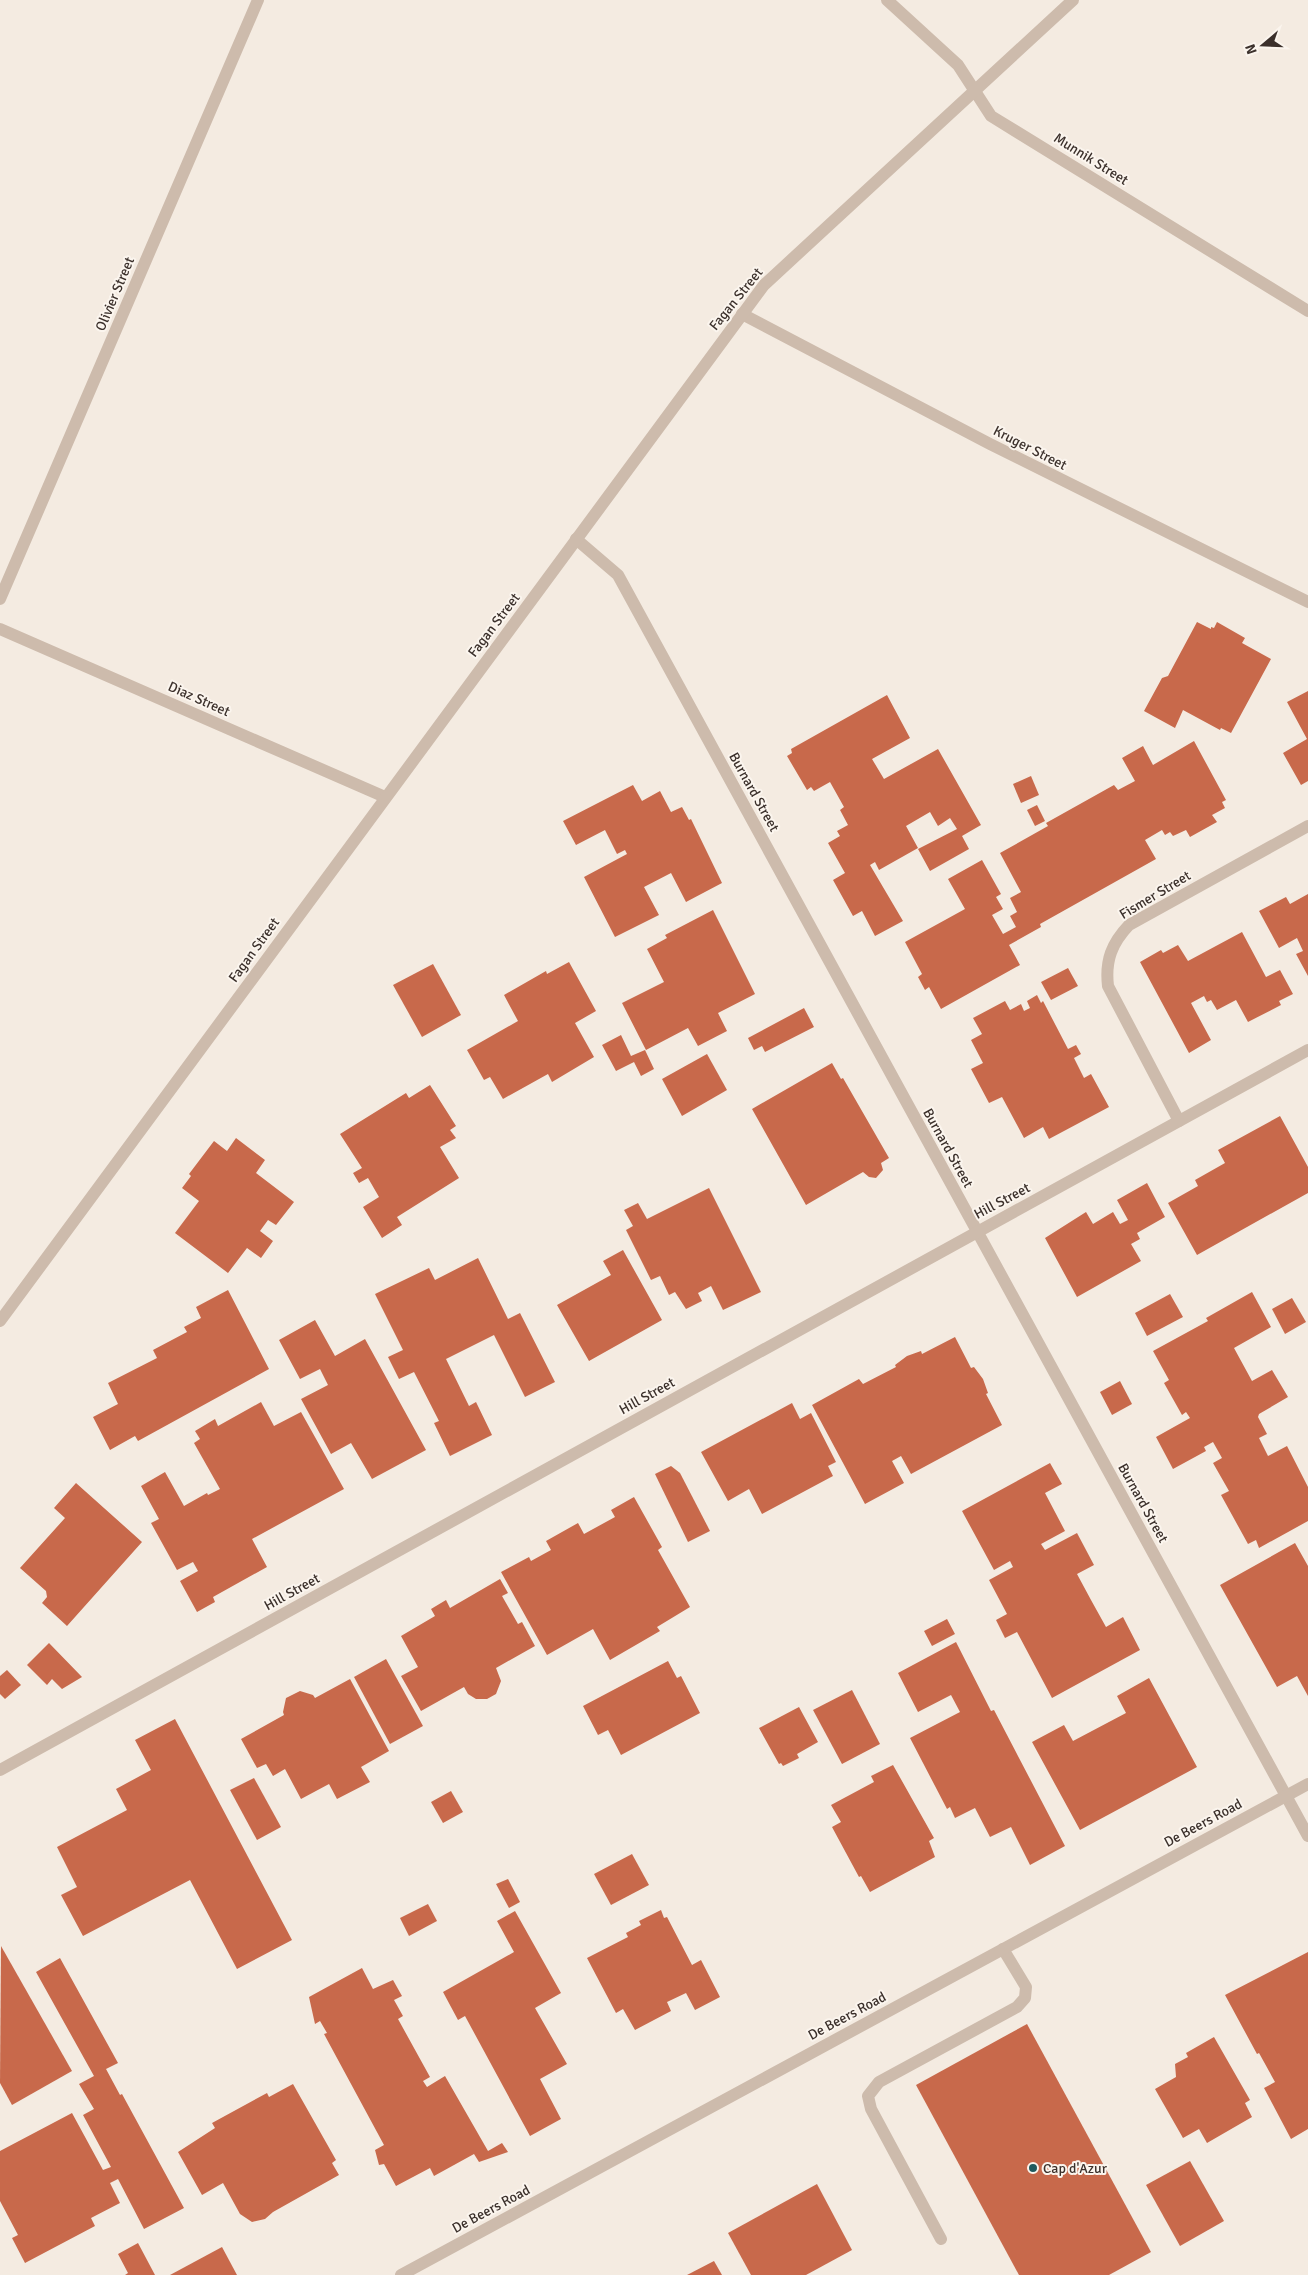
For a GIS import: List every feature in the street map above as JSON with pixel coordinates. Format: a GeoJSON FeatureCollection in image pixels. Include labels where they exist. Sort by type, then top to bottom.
{"type":"FeatureCollection","features":[{"type":"Feature","properties":{"kind":"street","name":"Olivier Street"},"geometry":{"type":"LineString","coordinates":[[0,599],[258,0]]}},
{"type":"Feature","properties":{"kind":"street","name":"Munnik Street"},"geometry":{"type":"LineString","coordinates":[[887,0],[958,65],[991,116],[1308,311]]}},
{"type":"Feature","properties":{"kind":"street","name":"Fagan Street"},"geometry":{"type":"LineString","coordinates":[[0,1321],[764,285],[1073,0]]}},
{"type":"Feature","properties":{"kind":"street","name":"Kruger Street"},"geometry":{"type":"LineString","coordinates":[[742,314],[981,440],[1308,602]]}},
{"type":"Feature","properties":{"kind":"street","name":"Burnard Street"},"geometry":{"type":"LineString","coordinates":[[576,539],[618,575],[1308,1836]]}},
{"type":"Feature","properties":{"kind":"street","name":"Diaz Street"},"geometry":{"type":"LineString","coordinates":[[0,629],[385,797]]}},
{"type":"Feature","properties":{"kind":"street","name":"Fismer Street"},"geometry":{"type":"LineString","coordinates":[[1179,1121],[1108,986],[1106,969],[1110,953],[1117,938],[1129,925],[1308,826]]}},
{"type":"Feature","properties":{"kind":"street","name":"Hill Street"},"geometry":{"type":"LineString","coordinates":[[0,1770],[1308,1050]]}},
{"type":"Feature","properties":{"kind":"street","name":"De Beers Road"},"geometry":{"type":"LineString","coordinates":[[401,2275],[1308,1784]]}},
{"type":"Feature","properties":{"kind":"street"},"geometry":{"type":"LineString","coordinates":[[941,2239],[871,2109],[868,2096],[879,2082],[1017,2006],[1025,1998],[1026,1987],[1003,1949]]}},
{"type":"Feature","properties":{"kind":"building"},"geometry":{"type":"Polygon","coordinates":[[[1197,622],[1211,629],[1211,627],[1214,628],[1217,622],[1245,638],[1242,643],[1271,659],[1231,733],[1221,728],[1220,730],[1183,710],[1175,728],[1144,711],[1162,678],[1168,676],[1197,622]]]}},
{"type":"Feature","properties":{"kind":"building"},"geometry":{"type":"Polygon","coordinates":[[[1308,691],[1308,781],[1301,785],[1283,753],[1307,739],[1287,702],[1308,691]]]}},
{"type":"Feature","properties":{"kind":"building"},"geometry":{"type":"Polygon","coordinates":[[[887,695],[910,738],[872,759],[884,779],[938,749],[981,825],[962,836],[969,849],[930,871],[918,849],[957,829],[950,818],[938,826],[930,812],[906,826],[918,848],[879,870],[875,862],[870,865],[903,921],[875,936],[862,911],[853,916],[833,880],[845,873],[828,843],[840,836],[837,831],[848,825],[840,810],[844,807],[830,782],[814,791],[811,787],[807,790],[787,756],[792,753],[791,749],[887,695]]]}},
{"type":"Feature","properties":{"kind":"building"},"geometry":{"type":"Polygon","coordinates":[[[1194,741],[1226,800],[1222,802],[1225,808],[1212,815],[1217,822],[1190,837],[1186,830],[1173,836],[1170,832],[1165,835],[1162,830],[1145,840],[1156,859],[1040,924],[1041,927],[1009,945],[1020,965],[941,1009],[929,987],[925,990],[918,977],[922,974],[905,942],[965,909],[948,879],[982,860],[1001,894],[996,897],[1003,909],[992,915],[1003,934],[1016,927],[1010,916],[1017,912],[1010,898],[1021,892],[1000,853],[1048,826],[1046,823],[1114,785],[1118,790],[1135,781],[1122,758],[1143,746],[1153,765],[1194,741]]]}},
{"type":"Feature","properties":{"kind":"building"},"geometry":{"type":"Polygon","coordinates":[[[1031,776],[1039,795],[1021,803],[1013,784],[1031,776]]]}},
{"type":"Feature","properties":{"kind":"building"},"geometry":{"type":"Polygon","coordinates":[[[633,785],[642,801],[660,791],[671,812],[682,807],[689,820],[691,819],[722,883],[686,902],[671,873],[644,887],[659,915],[615,937],[584,877],[627,854],[625,850],[617,854],[605,830],[576,845],[563,821],[633,785]]]}},
{"type":"Feature","properties":{"kind":"building"},"geometry":{"type":"Polygon","coordinates":[[[1037,805],[1045,821],[1035,826],[1027,810],[1037,805]]]}},
{"type":"Feature","properties":{"kind":"building"},"geometry":{"type":"Polygon","coordinates":[[[1308,894],[1308,976],[1296,954],[1303,951],[1297,938],[1279,948],[1259,911],[1286,897],[1290,904],[1308,894]]]}},
{"type":"Feature","properties":{"kind":"building"},"geometry":{"type":"Polygon","coordinates":[[[713,910],[755,994],[718,1013],[727,1031],[698,1046],[688,1028],[646,1050],[622,1003],[664,982],[647,949],[667,938],[665,935],[713,910]]]}},
{"type":"Feature","properties":{"kind":"building"},"geometry":{"type":"Polygon","coordinates":[[[1242,932],[1266,977],[1280,970],[1293,994],[1279,1001],[1281,1005],[1248,1022],[1236,1000],[1217,1010],[1211,1000],[1207,1002],[1204,996],[1191,1003],[1211,1040],[1189,1053],[1140,962],[1161,950],[1163,953],[1178,945],[1188,961],[1242,932]]]}},
{"type":"Feature","properties":{"kind":"building"},"geometry":{"type":"Polygon","coordinates":[[[569,962],[596,1011],[575,1023],[594,1057],[552,1082],[548,1074],[503,1099],[490,1077],[484,1080],[467,1050],[518,1021],[504,995],[546,971],[547,974],[569,962]]]}},
{"type":"Feature","properties":{"kind":"building"},"geometry":{"type":"Polygon","coordinates":[[[433,964],[461,1015],[422,1037],[393,985],[433,964]]]}},
{"type":"Feature","properties":{"kind":"building"},"geometry":{"type":"Polygon","coordinates":[[[1068,968],[1078,986],[1051,1000],[1041,982],[1068,968]]]}},
{"type":"Feature","properties":{"kind":"building"},"geometry":{"type":"Polygon","coordinates":[[[1037,995],[1041,1003],[1043,1001],[1068,1049],[1076,1045],[1081,1054],[1074,1058],[1084,1078],[1091,1074],[1109,1107],[1049,1139],[1043,1127],[1024,1138],[1002,1097],[989,1103],[971,1069],[983,1063],[971,1040],[982,1034],[973,1018],[1005,1001],[1010,1010],[1021,1004],[1024,1011],[1030,1008],[1027,1001],[1037,995]]]}},
{"type":"Feature","properties":{"kind":"building"},"geometry":{"type":"Polygon","coordinates":[[[804,1008],[814,1027],[765,1052],[762,1046],[754,1050],[748,1038],[804,1008]]]}},
{"type":"Feature","properties":{"kind":"building"},"geometry":{"type":"Polygon","coordinates":[[[621,1035],[631,1056],[645,1050],[654,1069],[641,1076],[634,1062],[616,1071],[602,1045],[621,1035]]]}},
{"type":"Feature","properties":{"kind":"building"},"geometry":{"type":"Polygon","coordinates":[[[707,1054],[727,1090],[682,1116],[662,1079],[707,1054]]]}},
{"type":"Feature","properties":{"kind":"building"},"geometry":{"type":"Polygon","coordinates":[[[832,1063],[841,1079],[843,1078],[889,1158],[881,1163],[883,1170],[876,1178],[869,1177],[863,1172],[806,1205],[752,1109],[832,1063]]]}},
{"type":"Feature","properties":{"kind":"building"},"geometry":{"type":"Polygon","coordinates":[[[430,1085],[456,1126],[450,1130],[456,1138],[440,1147],[459,1178],[397,1217],[402,1225],[382,1238],[363,1207],[379,1197],[368,1178],[359,1183],[353,1173],[362,1168],[340,1134],[406,1093],[409,1098],[430,1085]]]}},
{"type":"Feature","properties":{"kind":"building"},"geometry":{"type":"Polygon","coordinates":[[[1280,1116],[1308,1167],[1308,1193],[1197,1255],[1168,1203],[1198,1186],[1195,1180],[1225,1163],[1218,1150],[1280,1116]]]}},
{"type":"Feature","properties":{"kind":"building"},"geometry":{"type":"Polygon","coordinates":[[[236,1138],[265,1160],[256,1173],[294,1202],[276,1225],[268,1220],[260,1231],[273,1241],[261,1258],[247,1248],[228,1273],[175,1233],[199,1201],[182,1188],[191,1176],[189,1174],[214,1141],[227,1151],[236,1138]]]}},
{"type":"Feature","properties":{"kind":"building"},"geometry":{"type":"Polygon","coordinates":[[[1147,1183],[1165,1217],[1137,1233],[1140,1239],[1131,1244],[1141,1261],[1077,1297],[1045,1238],[1086,1212],[1093,1224],[1113,1212],[1120,1224],[1128,1220],[1117,1200],[1147,1183]]]}},
{"type":"Feature","properties":{"kind":"building"},"geometry":{"type":"Polygon","coordinates":[[[709,1188],[761,1292],[723,1310],[711,1286],[698,1293],[702,1301],[686,1309],[675,1292],[669,1295],[660,1276],[651,1280],[626,1230],[633,1226],[624,1210],[638,1203],[647,1219],[709,1188]]]}},
{"type":"Feature","properties":{"kind":"building"},"geometry":{"type":"Polygon","coordinates":[[[623,1250],[662,1320],[589,1361],[557,1305],[611,1275],[603,1261],[623,1250]]]}},
{"type":"Feature","properties":{"kind":"building"},"geometry":{"type":"Polygon","coordinates":[[[478,1258],[508,1319],[520,1313],[555,1382],[525,1397],[494,1335],[446,1359],[469,1406],[476,1402],[492,1435],[450,1456],[434,1423],[439,1421],[414,1372],[399,1379],[388,1357],[403,1350],[375,1294],[429,1268],[435,1280],[478,1258]]]}},
{"type":"Feature","properties":{"kind":"building"},"geometry":{"type":"Polygon","coordinates":[[[228,1290],[269,1369],[138,1441],[135,1436],[110,1450],[93,1417],[118,1404],[108,1383],[157,1358],[153,1350],[187,1332],[184,1327],[201,1318],[196,1307],[228,1290]]]}},
{"type":"Feature","properties":{"kind":"building"},"geometry":{"type":"Polygon","coordinates":[[[1252,1292],[1271,1327],[1234,1348],[1252,1381],[1272,1370],[1288,1397],[1259,1414],[1258,1417],[1267,1434],[1259,1438],[1268,1456],[1287,1446],[1308,1487],[1308,1521],[1259,1548],[1256,1540],[1248,1544],[1221,1495],[1229,1491],[1213,1463],[1222,1458],[1213,1442],[1204,1447],[1206,1451],[1173,1469],[1156,1437],[1190,1418],[1186,1412],[1182,1415],[1164,1383],[1169,1380],[1153,1351],[1208,1321],[1206,1318],[1252,1292]]]}},
{"type":"Feature","properties":{"kind":"building"},"geometry":{"type":"Polygon","coordinates":[[[1170,1294],[1183,1317],[1147,1336],[1135,1313],[1170,1294]]]}},
{"type":"Feature","properties":{"kind":"building"},"geometry":{"type":"Polygon","coordinates":[[[1292,1298],[1306,1322],[1285,1334],[1272,1309],[1292,1298]]]}},
{"type":"Feature","properties":{"kind":"building"},"geometry":{"type":"Polygon","coordinates":[[[315,1320],[335,1356],[365,1339],[426,1450],[372,1479],[351,1443],[331,1454],[301,1399],[328,1385],[320,1369],[300,1379],[279,1340],[315,1320]]]}},
{"type":"Feature","properties":{"kind":"building"},"geometry":{"type":"Polygon","coordinates":[[[955,1337],[971,1368],[974,1367],[983,1379],[988,1393],[986,1394],[1002,1425],[911,1474],[901,1456],[892,1461],[904,1483],[865,1504],[812,1405],[859,1379],[863,1384],[896,1367],[895,1365],[907,1356],[921,1351],[922,1354],[955,1337]]]}},
{"type":"Feature","properties":{"kind":"building"},"geometry":{"type":"Polygon","coordinates":[[[1120,1381],[1132,1404],[1112,1415],[1100,1392],[1120,1381]]]}},
{"type":"Feature","properties":{"kind":"building"},"geometry":{"type":"Polygon","coordinates":[[[261,1402],[274,1426],[301,1412],[344,1489],[252,1539],[267,1567],[213,1597],[215,1602],[197,1612],[180,1581],[198,1571],[193,1562],[177,1570],[151,1523],[159,1519],[141,1486],[165,1472],[184,1506],[207,1493],[208,1495],[220,1489],[194,1443],[200,1439],[195,1431],[215,1419],[218,1426],[261,1402]]]}},
{"type":"Feature","properties":{"kind":"building"},"geometry":{"type":"Polygon","coordinates":[[[792,1403],[800,1419],[811,1413],[836,1462],[828,1466],[833,1476],[762,1514],[749,1489],[728,1501],[701,1452],[792,1403]]]}},
{"type":"Feature","properties":{"kind":"building"},"geometry":{"type":"Polygon","coordinates":[[[1050,1463],[1062,1484],[1045,1493],[1065,1531],[1041,1544],[1045,1550],[1077,1533],[1094,1565],[1077,1574],[1091,1600],[1106,1627],[1123,1617],[1140,1650],[1052,1698],[1017,1632],[1005,1638],[996,1620],[1007,1614],[989,1580],[1013,1567],[1010,1561],[994,1570],[962,1511],[1050,1463]]]}},
{"type":"Feature","properties":{"kind":"building"},"geometry":{"type":"Polygon","coordinates":[[[671,1466],[680,1473],[710,1531],[688,1542],[655,1474],[671,1466]]]}},
{"type":"Feature","properties":{"kind":"building"},"geometry":{"type":"Polygon","coordinates":[[[76,1483],[142,1542],[67,1626],[42,1603],[47,1597],[46,1591],[20,1568],[65,1518],[54,1508],[76,1483]]]}},
{"type":"Feature","properties":{"kind":"building"},"geometry":{"type":"Polygon","coordinates":[[[634,1497],[662,1547],[658,1550],[690,1607],[657,1627],[660,1631],[610,1660],[593,1629],[547,1655],[501,1572],[529,1557],[531,1561],[551,1550],[546,1541],[578,1523],[584,1534],[615,1517],[611,1510],[634,1497]]]}},
{"type":"Feature","properties":{"kind":"building"},"geometry":{"type":"Polygon","coordinates":[[[1295,1543],[1308,1566],[1308,1696],[1297,1676],[1277,1687],[1220,1585],[1295,1543]]]}},
{"type":"Feature","properties":{"kind":"building"},"geometry":{"type":"Polygon","coordinates":[[[500,1579],[508,1593],[502,1596],[518,1624],[522,1622],[535,1646],[496,1668],[501,1681],[496,1694],[487,1699],[476,1699],[468,1694],[464,1687],[421,1711],[401,1676],[418,1667],[401,1636],[435,1616],[431,1609],[446,1600],[450,1608],[500,1579]]]}},
{"type":"Feature","properties":{"kind":"building"},"geometry":{"type":"Polygon","coordinates":[[[947,1619],[955,1634],[932,1646],[924,1631],[947,1619]]]}},
{"type":"Feature","properties":{"kind":"building"},"geometry":{"type":"Polygon","coordinates":[[[956,1642],[991,1711],[994,1710],[1065,1846],[1030,1865],[1011,1827],[990,1837],[975,1808],[955,1818],[950,1807],[947,1809],[910,1738],[960,1712],[951,1695],[918,1712],[898,1673],[956,1642]]]}},
{"type":"Feature","properties":{"kind":"building"},"geometry":{"type":"Polygon","coordinates":[[[49,1643],[82,1677],[62,1689],[52,1679],[47,1685],[27,1665],[49,1643]]]}},
{"type":"Feature","properties":{"kind":"building"},"geometry":{"type":"Polygon","coordinates":[[[386,1659],[423,1726],[390,1744],[354,1677],[386,1659]]]}},
{"type":"Feature","properties":{"kind":"building"},"geometry":{"type":"Polygon","coordinates":[[[668,1661],[677,1678],[681,1676],[700,1713],[621,1755],[608,1730],[598,1735],[583,1706],[668,1661]]]}},
{"type":"Feature","properties":{"kind":"building"},"geometry":{"type":"Polygon","coordinates":[[[7,1670],[21,1685],[5,1699],[0,1694],[0,1676],[7,1670]]]}},
{"type":"Feature","properties":{"kind":"building"},"geometry":{"type":"Polygon","coordinates":[[[1149,1678],[1197,1767],[1080,1830],[1032,1742],[1064,1725],[1073,1741],[1126,1713],[1117,1696],[1149,1678]]]}},
{"type":"Feature","properties":{"kind":"building"},"geometry":{"type":"Polygon","coordinates":[[[350,1679],[389,1751],[361,1767],[370,1782],[337,1799],[329,1784],[301,1799],[285,1769],[273,1776],[266,1764],[257,1768],[241,1739],[284,1715],[286,1698],[300,1691],[313,1695],[315,1698],[350,1679]]]}},
{"type":"Feature","properties":{"kind":"building"},"geometry":{"type":"Polygon","coordinates":[[[852,1690],[880,1744],[842,1764],[813,1710],[852,1690]]]}},
{"type":"Feature","properties":{"kind":"building"},"geometry":{"type":"Polygon","coordinates":[[[799,1707],[818,1742],[797,1754],[799,1758],[783,1766],[781,1763],[779,1764],[759,1728],[799,1707]]]}},
{"type":"Feature","properties":{"kind":"building"},"geometry":{"type":"Polygon","coordinates":[[[175,1719],[292,1940],[237,1969],[190,1880],[83,1936],[61,1895],[77,1887],[57,1847],[127,1810],[116,1789],[151,1770],[135,1740],[175,1719]]]}},
{"type":"Feature","properties":{"kind":"building"},"geometry":{"type":"Polygon","coordinates":[[[893,1765],[934,1838],[929,1841],[935,1857],[870,1892],[861,1876],[859,1877],[832,1827],[841,1822],[831,1805],[874,1782],[871,1776],[893,1765]]]}},
{"type":"Feature","properties":{"kind":"building"},"geometry":{"type":"Polygon","coordinates":[[[254,1778],[281,1827],[257,1840],[230,1790],[254,1778]]]}},
{"type":"Feature","properties":{"kind":"building"},"geometry":{"type":"Polygon","coordinates":[[[451,1791],[463,1812],[443,1823],[431,1802],[451,1791]]]}},
{"type":"Feature","properties":{"kind":"building"},"geometry":{"type":"Polygon","coordinates":[[[632,1854],[649,1885],[611,1905],[594,1874],[632,1854]]]}},
{"type":"Feature","properties":{"kind":"building"},"geometry":{"type":"Polygon","coordinates":[[[508,1879],[520,1902],[509,1908],[496,1884],[508,1879]]]}},
{"type":"Feature","properties":{"kind":"building"},"geometry":{"type":"Polygon","coordinates":[[[428,1904],[437,1921],[409,1936],[400,1918],[428,1904]]]}},
{"type":"Feature","properties":{"kind":"building"},"geometry":{"type":"Polygon","coordinates":[[[661,1910],[664,1918],[667,1917],[692,1965],[701,1960],[720,1997],[695,2010],[686,1993],[667,2002],[671,2011],[635,2030],[623,2009],[616,2013],[587,1958],[628,1937],[626,1933],[641,1925],[639,1921],[661,1910]]]}},
{"type":"Feature","properties":{"kind":"building"},"geometry":{"type":"Polygon","coordinates":[[[515,1911],[561,1993],[535,2008],[567,2064],[540,2079],[561,2119],[530,2136],[465,2016],[458,2020],[443,1992],[514,1952],[497,1921],[515,1911]]]}},
{"type":"Feature","properties":{"kind":"building"},"geometry":{"type":"Polygon","coordinates":[[[1,1946],[72,2071],[12,2105],[0,2083],[1,1946]]]}},
{"type":"Feature","properties":{"kind":"building"},"geometry":{"type":"Polygon","coordinates":[[[1308,1952],[1308,2129],[1291,2139],[1264,2088],[1275,2082],[1259,2053],[1257,2054],[1225,1995],[1308,1952]]]}},
{"type":"Feature","properties":{"kind":"building"},"geometry":{"type":"Polygon","coordinates":[[[60,1958],[118,2063],[106,2069],[120,2095],[122,2094],[184,2208],[144,2229],[118,2179],[110,2183],[120,2203],[91,2218],[95,2226],[25,2263],[12,2238],[18,2235],[0,2201],[0,2151],[72,2113],[103,2170],[111,2167],[83,2115],[94,2109],[79,2084],[94,2076],[36,1972],[60,1958]]]}},
{"type":"Feature","properties":{"kind":"building"},"geometry":{"type":"Polygon","coordinates":[[[362,1968],[373,1989],[393,1980],[402,1996],[394,2000],[403,2016],[398,2019],[430,2077],[423,2081],[427,2087],[445,2076],[488,2151],[502,2143],[508,2152],[479,2162],[474,2154],[434,2176],[430,2168],[396,2186],[384,2164],[379,2165],[375,2150],[384,2145],[324,2034],[327,2033],[320,2021],[315,2024],[309,1997],[362,1968]]]}},
{"type":"Feature","properties":{"kind":"building","name":"Cap d'Azur"},"geometry":{"type":"Polygon","coordinates":[[[1027,2024],[1151,2252],[1109,2275],[1019,2275],[916,2085],[1027,2024]]]}},
{"type":"Feature","properties":{"kind":"building"},"geometry":{"type":"Polygon","coordinates":[[[1214,2037],[1250,2100],[1245,2103],[1252,2117],[1207,2143],[1199,2129],[1183,2138],[1155,2089],[1176,2077],[1175,2064],[1188,2057],[1186,2053],[1214,2037]]]}},
{"type":"Feature","properties":{"kind":"building"},"geometry":{"type":"Polygon","coordinates":[[[293,2084],[336,2160],[332,2163],[339,2175],[273,2212],[265,2219],[252,2222],[240,2214],[223,2183],[202,2195],[178,2152],[215,2128],[212,2123],[267,2093],[269,2097],[293,2084]]]}},
{"type":"Feature","properties":{"kind":"building"},"geometry":{"type":"Polygon","coordinates":[[[1190,2161],[1224,2221],[1180,2246],[1146,2185],[1190,2161]]]}},
{"type":"Feature","properties":{"kind":"building"},"geometry":{"type":"Polygon","coordinates":[[[817,2184],[852,2250],[806,2275],[751,2275],[728,2233],[817,2184]]]}},
{"type":"Feature","properties":{"kind":"building"},"geometry":{"type":"Polygon","coordinates":[[[138,2243],[155,2275],[125,2275],[128,2273],[118,2254],[138,2243]]]}},
{"type":"Feature","properties":{"kind":"building"},"geometry":{"type":"Polygon","coordinates":[[[222,2247],[237,2275],[170,2275],[222,2247]]]}},
{"type":"Feature","properties":{"kind":"building"},"geometry":{"type":"Polygon","coordinates":[[[714,2261],[722,2275],[687,2275],[714,2261]]]}},
{"type":"Feature","properties":{"kind":"place","name":"Cap d'Azur"},"geometry":{"type":"Point","coordinates":[1033,2168]}}]}
